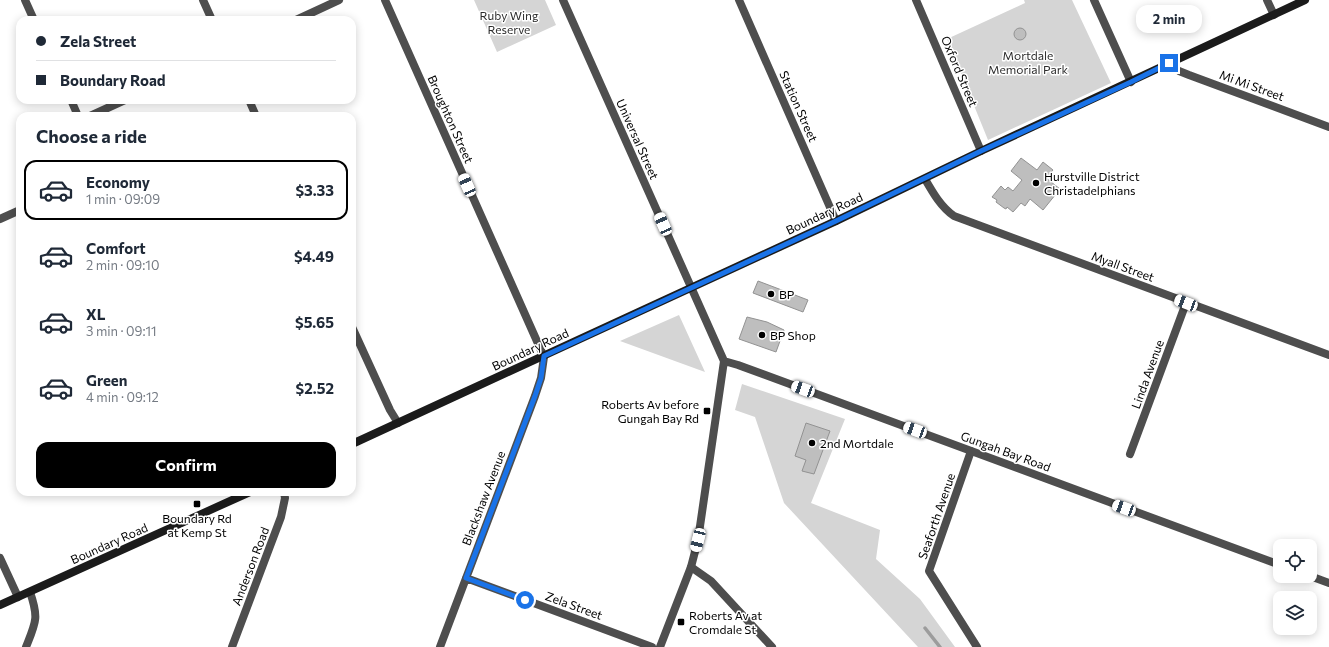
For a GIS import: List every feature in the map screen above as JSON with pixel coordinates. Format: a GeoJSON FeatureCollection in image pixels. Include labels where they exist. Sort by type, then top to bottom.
{"type":"FeatureCollection","features":[{"type":"Feature","properties":{"kind":"main road","name":"Boundary Road"},"geometry":{"type":"LineString","coordinates":[[356,442],[836,221],[981,151],[1305,0]]}},
{"type":"Feature","properties":{"kind":"main road","name":"Boundary Road"},"geometry":{"type":"LineString","coordinates":[[0,605],[241,496]]}},
{"type":"Feature","properties":{"kind":"street"},"geometry":{"type":"LineString","coordinates":[[25,0],[32,16]]}},
{"type":"Feature","properties":{"kind":"street"},"geometry":{"type":"LineString","coordinates":[[203,0],[210,16]]}},
{"type":"Feature","properties":{"kind":"street"},"geometry":{"type":"LineString","coordinates":[[305,16],[339,0]]}},
{"type":"Feature","properties":{"kind":"street","name":"Broughton Street"},"geometry":{"type":"LineString","coordinates":[[385,0],[544,356]]}},
{"type":"Feature","properties":{"kind":"street","name":"Universal Street"},"geometry":{"type":"LineString","coordinates":[[563,0],[724,361]]}},
{"type":"Feature","properties":{"kind":"street","name":"Station Street"},"geometry":{"type":"LineString","coordinates":[[739,0],[836,221]]}},
{"type":"Feature","properties":{"kind":"street","name":"Oxford Street"},"geometry":{"type":"LineString","coordinates":[[916,0],[981,151]]}},
{"type":"Feature","properties":{"kind":"street"},"geometry":{"type":"LineString","coordinates":[[1094,0],[1131,82]]}},
{"type":"Feature","properties":{"kind":"street"},"geometry":{"type":"LineString","coordinates":[[1267,0],[1274,14]]}},
{"type":"Feature","properties":{"kind":"street","name":"Mi Mi Street"},"geometry":{"type":"LineString","coordinates":[[1169,63],[1184,73],[1329,127]]}},
{"type":"Feature","properties":{"kind":"street"},"geometry":{"type":"LineString","coordinates":[[98,112],[116,104]]}},
{"type":"Feature","properties":{"kind":"street","name":"Myall Street"},"geometry":{"type":"LineString","coordinates":[[925,179],[939,201],[948,212],[954,216],[1329,355]]}},
{"type":"Feature","properties":{"kind":"street"},"geometry":{"type":"LineString","coordinates":[[0,219],[16,212]]}},
{"type":"Feature","properties":{"kind":"street","name":"Linda Avenue"},"geometry":{"type":"LineString","coordinates":[[1130,454],[1186,303]]}},
{"type":"Feature","properties":{"kind":"street"},"geometry":{"type":"LineString","coordinates":[[356,336],[390,410],[398,423]]}},
{"type":"Feature","properties":{"kind":"street","name":"Blackshaw Avenue"},"geometry":{"type":"LineString","coordinates":[[440,647],[535,396],[541,378],[544,356]]}},
{"type":"Feature","properties":{"kind":"street"},"geometry":{"type":"LineString","coordinates":[[660,647],[691,567],[698,540],[724,361]]}},
{"type":"Feature","properties":{"kind":"street","name":"Gungah Bay Road"},"geometry":{"type":"LineString","coordinates":[[724,361],[734,363],[1273,562]]}},
{"type":"Feature","properties":{"kind":"street","name":"Seaforth Avenue"},"geometry":{"type":"LineString","coordinates":[[971,451],[929,571],[977,647]]}},
{"type":"Feature","properties":{"kind":"street","name":"Anderson Road"},"geometry":{"type":"LineString","coordinates":[[232,647],[281,517],[285,496]]}},
{"type":"Feature","properties":{"kind":"street"},"geometry":{"type":"LineString","coordinates":[[0,558],[18,597]]}},
{"type":"Feature","properties":{"kind":"street"},"geometry":{"type":"LineString","coordinates":[[691,567],[710,581],[772,647]]}},
{"type":"Feature","properties":{"kind":"street","name":"Zela Street"},"geometry":{"type":"LineString","coordinates":[[466,578],[652,647]]}},
{"type":"Feature","properties":{"kind":"street"},"geometry":{"type":"LineString","coordinates":[[1317,579],[1329,583]]}},
{"type":"Feature","properties":{"kind":"street"},"geometry":{"type":"LineString","coordinates":[[26,647],[35,623],[36,615],[30,592]]}},
{"type":"Feature","properties":{"kind":"green space","name":"Ruby Wing Reserve"},"geometry":{"type":"Polygon","coordinates":[[[474,0],[545,0],[556,25],[497,52],[474,0]]]}},
{"type":"Feature","properties":{"kind":"green space","name":"Mortdale Memorial Park"},"geometry":{"type":"Polygon","coordinates":[[[1024,0],[1072,0],[1111,83],[988,140],[947,39],[1025,3],[1024,0]]]}},
{"type":"Feature","properties":{"kind":"green space"},"geometry":{"type":"Polygon","coordinates":[[[679,315],[705,372],[620,341],[679,315]]]}},
{"type":"Feature","properties":{"kind":"green space"},"geometry":{"type":"Polygon","coordinates":[[[742,384],[845,419],[811,503],[880,530],[876,559],[920,599],[955,647],[918,647],[784,503],[755,417],[735,410],[742,384]]]}},
{"type":"Feature","properties":{"kind":"building"},"geometry":{"type":"Polygon","coordinates":[[[1018,28],[1022,28],[1026,34],[1022,40],[1018,40],[1014,36],[1014,32],[1018,28]]]}},
{"type":"Feature","properties":{"kind":"building","name":"Hurstville District Christadelphians"},"geometry":{"type":"Polygon","coordinates":[[[1021,158],[1037,170],[1043,162],[1053,170],[1046,178],[1060,189],[1043,210],[1030,199],[1025,206],[1021,203],[1013,212],[1007,207],[1006,209],[1004,208],[992,197],[1001,186],[1005,190],[1008,187],[1013,191],[1022,180],[1011,171],[1021,158]]]}},
{"type":"Feature","properties":{"kind":"building"},"geometry":{"type":"Polygon","coordinates":[[[758,281],[808,300],[803,312],[753,293],[758,281]]]}},
{"type":"Feature","properties":{"kind":"building","name":"BP Shop"},"geometry":{"type":"Polygon","coordinates":[[[747,317],[767,322],[784,330],[776,352],[739,339],[747,317]]]}},
{"type":"Feature","properties":{"kind":"building","name":"2nd Mortdale"},"geometry":{"type":"Polygon","coordinates":[[[806,423],[830,431],[814,474],[802,471],[806,460],[795,456],[806,423]]]}},
{"type":"Feature","properties":{"kind":"waterway"},"geometry":{"type":"LineString","coordinates":[[925,628],[940,647]]}},
{"type":"Feature","properties":{"kind":"place","name":"Hurstville District Christadelphians"},"geometry":{"type":"Point","coordinates":[1036,183]}},
{"type":"Feature","properties":{"kind":"place","name":"BP"},"geometry":{"type":"Point","coordinates":[771,294]}},
{"type":"Feature","properties":{"kind":"place","name":"BP Shop"},"geometry":{"type":"Point","coordinates":[762,335]}},
{"type":"Feature","properties":{"kind":"place","name":"Roberts Av before Gungah Bay Rd"},"geometry":{"type":"Point","coordinates":[707,411]}},
{"type":"Feature","properties":{"kind":"place","name":"2nd Mortdale"},"geometry":{"type":"Point","coordinates":[812,443]}},
{"type":"Feature","properties":{"kind":"place","name":"Boundary Rd at Kemp St"},"geometry":{"type":"Point","coordinates":[197,504]}},
{"type":"Feature","properties":{"kind":"place","name":"Roberts Av at Cromdale St"},"geometry":{"type":"Point","coordinates":[681,622]}},
{"type":"Feature","properties":{"kind":"route"},"geometry":{"type":"LineString","coordinates":[[525,600],[466,578],[535,396],[541,378],[544,356],[836,221],[1169,63]]}}]}
